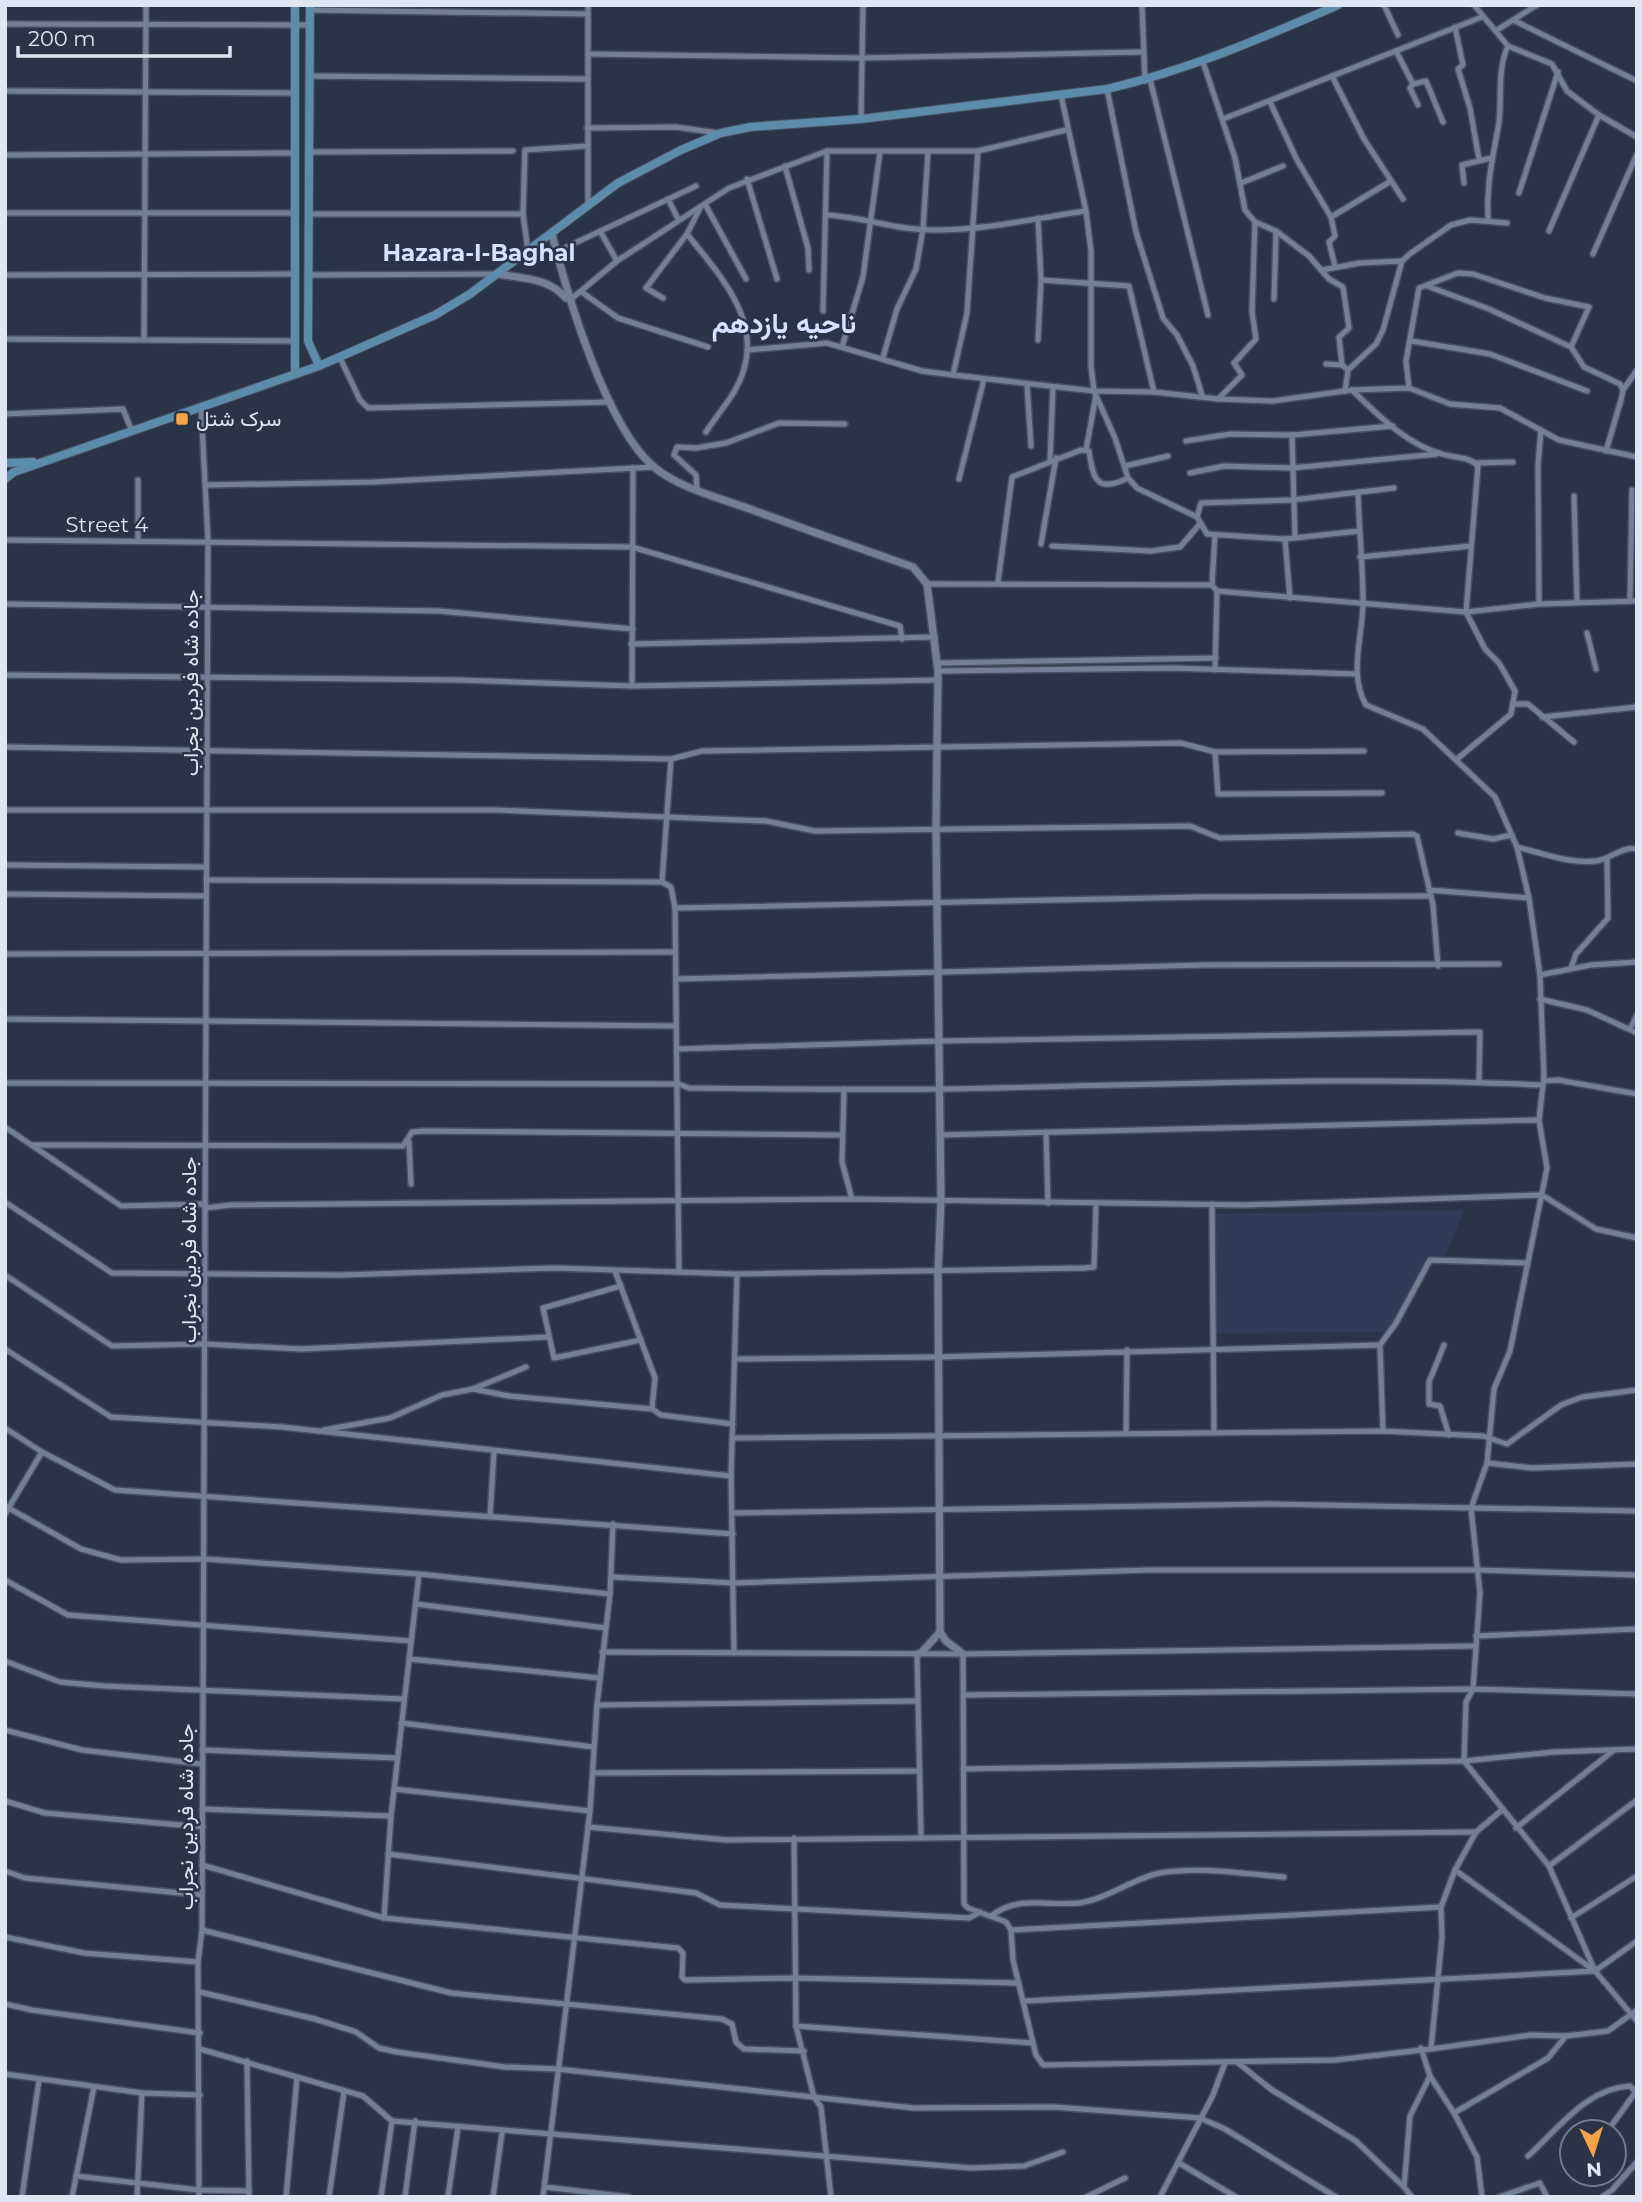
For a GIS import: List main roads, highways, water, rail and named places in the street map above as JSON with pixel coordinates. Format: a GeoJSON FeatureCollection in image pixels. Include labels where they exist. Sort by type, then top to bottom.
{"type":"FeatureCollection","features":[{"type":"Feature","properties":{"kind":"main road"},"geometry":{"type":"LineString","coordinates":[[295,5],[295,374]]}},
{"type":"Feature","properties":{"kind":"main road"},"geometry":{"type":"LineString","coordinates":[[5,479],[131,429],[340,358],[435,315],[552,234],[587,205],[646,167],[721,133],[750,127],[861,119],[1107,89],[1148,80],[1203,62],[1268,38],[1338,5]]}},
{"type":"Feature","properties":{"kind":"main road"},"geometry":{"type":"LineString","coordinates":[[310,7],[308,341],[319,366]]}},
{"type":"Feature","properties":{"kind":"main road"},"geometry":{"type":"LineString","coordinates":[[5,463],[13,465],[56,457]]}},
{"type":"Feature","properties":{"kind":"place","name":"سرک شتل"},"geometry":{"type":"Point","coordinates":[182,419]}},
{"type":"Feature","properties":{"kind":"district","name":"Hazara-I-Baghal"},"geometry":{"type":"Point","coordinates":[479,253]}},
{"type":"Feature","properties":{"kind":"district","name":"ناحیه یازدهم"},"geometry":{"type":"Point","coordinates":[784,323]}}]}
